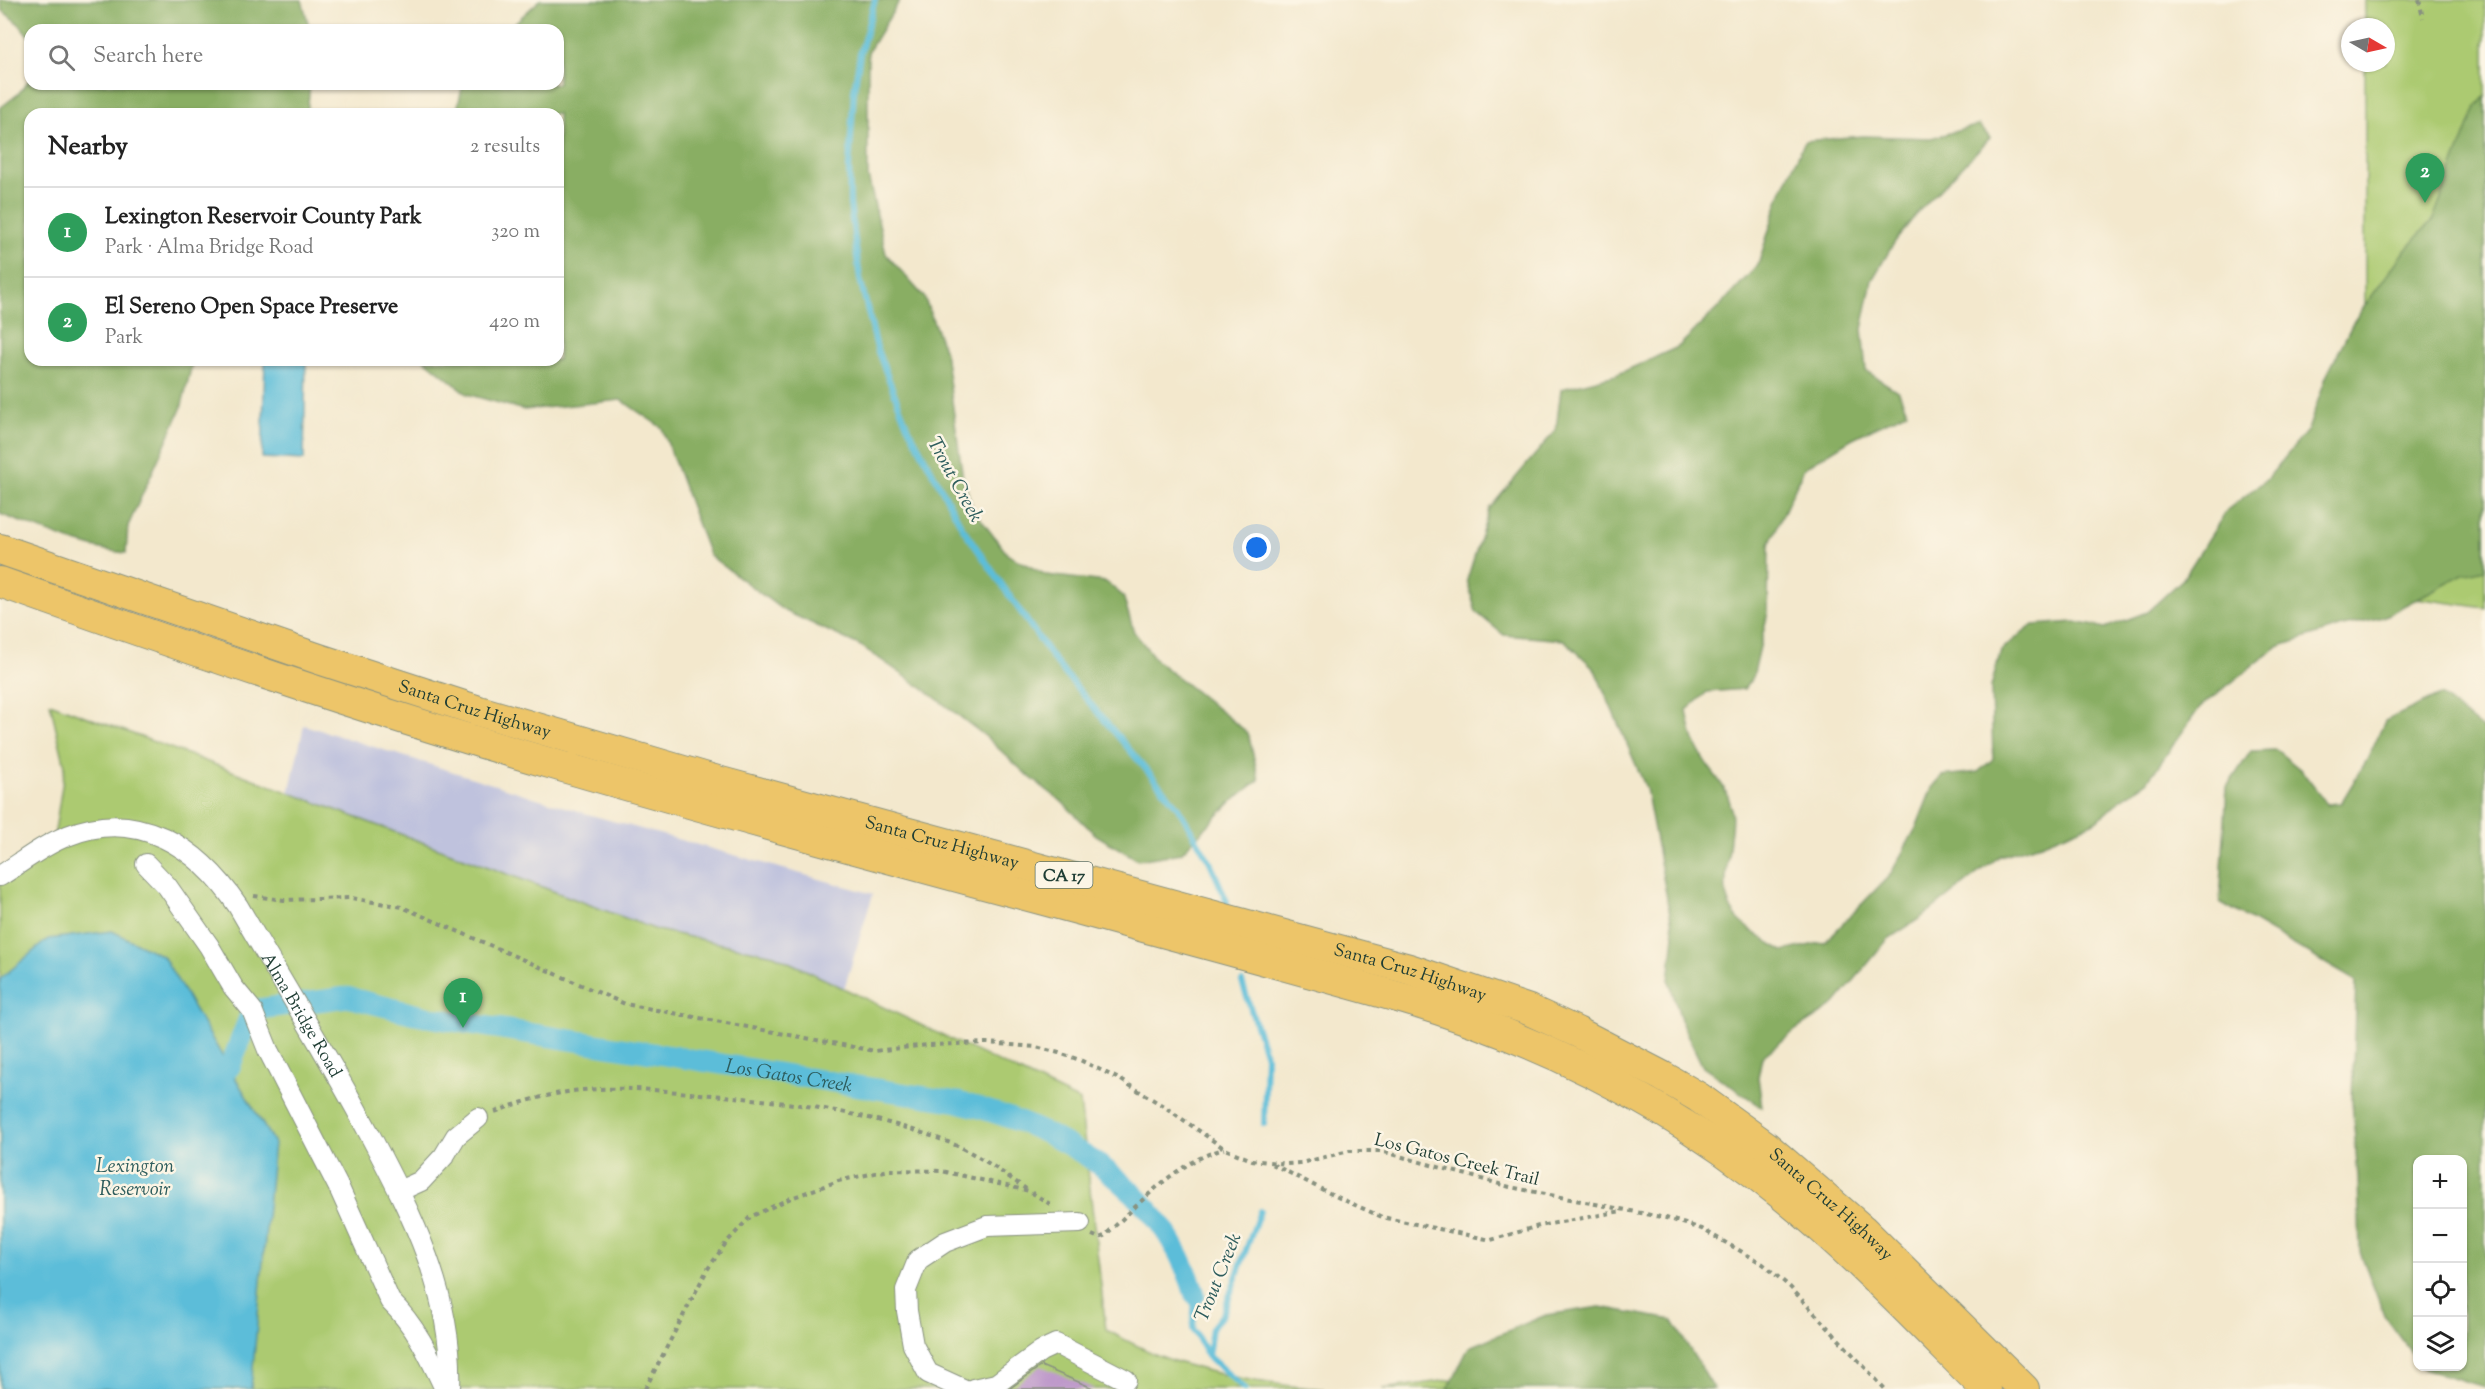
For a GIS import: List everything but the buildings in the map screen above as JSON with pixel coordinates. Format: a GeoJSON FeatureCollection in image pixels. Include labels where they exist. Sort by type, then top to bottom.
{"type":"FeatureCollection","features":[{"type":"Feature","properties":{"kind":"highway","name":"Santa Cruz Highway"},"geometry":{"type":"LineString","coordinates":[[0,549],[329,663],[513,722],[711,779],[1409,969],[1528,1010],[1586,1036],[1662,1076],[1706,1103],[1767,1147],[1863,1229],[2024,1389]]}},
{"type":"Feature","properties":{"kind":"highway","name":"Santa Cruz Highway"},"geometry":{"type":"LineString","coordinates":[[0,582],[235,665],[484,744],[631,787],[1395,996],[1445,1011],[1526,1041],[1574,1062],[1640,1096],[1748,1168],[1846,1252],[1986,1389]]}},
{"type":"Feature","properties":{"kind":"street","name":"Alma Bridge Road"},"geometry":{"type":"LineString","coordinates":[[0,876],[64,837],[93,828],[124,826],[146,830],[168,839],[194,857],[218,879],[238,906],[352,1101],[422,1241],[443,1308],[450,1341],[450,1389]]}},
{"type":"Feature","properties":{"kind":"street"},"geometry":{"type":"LineString","coordinates":[[146,864],[167,886],[209,946],[233,987],[252,1010],[268,1050],[340,1190],[390,1301],[425,1346],[445,1389]]}},
{"type":"Feature","properties":{"kind":"street"},"geometry":{"type":"LineString","coordinates":[[399,1191],[421,1181],[444,1156],[456,1136],[478,1118]]}},
{"type":"Feature","properties":{"kind":"street"},"geometry":{"type":"LineString","coordinates":[[963,1389],[928,1373],[913,1345],[906,1290],[918,1260],[945,1242],[987,1226],[1080,1223]]}},
{"type":"Feature","properties":{"kind":"street"},"geometry":{"type":"LineString","coordinates":[[973,1389],[996,1384],[1041,1351],[1056,1344],[1126,1380]]}},
{"type":"Feature","properties":{"kind":"path"},"geometry":{"type":"LineString","coordinates":[[2419,0],[2423,18]]}},
{"type":"Feature","properties":{"kind":"path","name":"Los Gatos Creek Trail"},"geometry":{"type":"LineString","coordinates":[[218,879],[246,894],[271,900],[351,898],[402,907],[626,1004],[875,1051],[928,1045],[987,1043],[1028,1046],[1059,1053],[1080,1060],[1121,1080],[1238,1156],[1269,1162],[1301,1163],[1349,1151],[1381,1151],[1510,1187],[1666,1218],[1702,1229],[1762,1264],[1818,1314],[1885,1389]]}},
{"type":"Feature","properties":{"kind":"path"},"geometry":{"type":"LineString","coordinates":[[478,1118],[527,1100],[574,1091],[639,1089],[785,1102],[843,1112],[954,1145],[999,1170],[1100,1238],[1173,1173],[1206,1155],[1225,1149]]}},
{"type":"Feature","properties":{"kind":"path"},"geometry":{"type":"LineString","coordinates":[[1269,1162],[1382,1217],[1491,1240],[1539,1226],[1626,1210]]}},
{"type":"Feature","properties":{"kind":"path"},"geometry":{"type":"LineString","coordinates":[[645,1389],[707,1270],[726,1243],[750,1217],[790,1198],[838,1181],[889,1170],[942,1171],[1029,1191]]}},
{"type":"Feature","properties":{"kind":"shaded area"},"geometry":{"type":"Polygon","coordinates":[[[304,725],[591,815],[873,894],[826,1048],[264,907],[304,725]]]}},
{"type":"Feature","properties":{"kind":"green space"},"geometry":{"type":"Polygon","coordinates":[[[0,0],[302,0],[308,24],[24,24],[24,30],[2,10],[0,0]]]}},
{"type":"Feature","properties":{"kind":"green space"},"geometry":{"type":"Polygon","coordinates":[[[540,0],[900,0],[868,52],[868,176],[886,254],[924,297],[945,352],[963,478],[973,509],[1008,555],[1046,575],[1106,582],[1123,596],[1134,632],[1157,661],[1248,733],[1259,780],[1230,803],[1181,853],[1138,860],[1096,835],[1061,801],[1026,774],[985,736],[928,692],[861,646],[783,610],[709,555],[662,428],[621,400],[524,410],[467,394],[432,366],[564,366],[564,108],[457,108],[462,90],[564,90],[564,24],[514,24],[540,0]]]}},
{"type":"Feature","properties":{"kind":"green space"},"geometry":{"type":"Polygon","coordinates":[[[2365,0],[2485,0],[2485,608],[2332,586],[2365,344],[2365,72],[2395,72],[2395,18],[2365,18],[2365,0]]]}},
{"type":"Feature","properties":{"kind":"green space"},"geometry":{"type":"Polygon","coordinates":[[[24,86],[24,90],[309,90],[308,108],[24,108],[24,366],[192,366],[181,409],[128,526],[126,553],[78,543],[0,514],[0,108],[24,86]]]}},
{"type":"Feature","properties":{"kind":"green space"},"geometry":{"type":"Polygon","coordinates":[[[2485,96],[2485,569],[2463,574],[2383,617],[2343,626],[2277,647],[2200,707],[2147,782],[2120,800],[2097,821],[2041,844],[2000,856],[1922,917],[1888,939],[1833,1006],[1797,1029],[1762,1057],[1758,1077],[1762,1107],[1703,1067],[1683,1026],[1669,981],[1674,935],[1646,788],[1594,668],[1564,640],[1504,635],[1476,612],[1467,580],[1489,509],[1556,430],[1561,389],[1616,375],[1678,347],[1717,309],[1758,265],[1780,195],[1805,141],[1862,136],[1931,138],[1979,125],[1990,138],[1918,212],[1894,243],[1872,280],[1862,329],[1866,371],[1899,392],[1907,412],[1851,439],[1804,468],[1769,545],[1768,612],[1753,677],[1744,689],[1707,692],[1687,710],[1697,747],[1730,802],[1732,823],[1726,894],[1734,913],[1748,928],[1783,951],[1825,942],[1890,875],[1916,828],[1932,788],[1942,776],[1978,772],[1993,759],[1991,687],[2001,650],[2033,625],[2075,622],[2105,628],[2147,612],[2183,579],[2227,510],[2267,479],[2308,430],[2326,377],[2354,321],[2402,254],[2433,219],[2476,107],[2485,96]]]}},
{"type":"Feature","properties":{"kind":"green space"},"geometry":{"type":"Polygon","coordinates":[[[2440,695],[2485,731],[2485,1387],[2431,1371],[2467,1371],[2467,1155],[2413,1155],[2413,1355],[2384,1315],[2360,1251],[2358,1177],[2352,1101],[2356,981],[2220,902],[2227,787],[2251,751],[2276,750],[2301,770],[2327,804],[2341,803],[2367,760],[2385,721],[2440,695]]]}},
{"type":"Feature","properties":{"kind":"green space"},"geometry":{"type":"Polygon","coordinates":[[[50,703],[657,930],[774,955],[1080,1101],[1106,1330],[1153,1353],[1200,1369],[1261,1382],[1324,1389],[0,1389],[0,884],[54,837],[65,766],[50,703]]]}},
{"type":"Feature","properties":{"kind":"green space"},"geometry":{"type":"Polygon","coordinates":[[[1600,1307],[1672,1320],[1714,1389],[1448,1389],[1469,1347],[1546,1315],[1600,1307]]]}},
{"type":"Feature","properties":{"kind":"green space"},"geometry":{"type":"Polygon","coordinates":[[[1479,1376],[1487,1389],[1382,1389],[1479,1376]]]}},
{"type":"Feature","properties":{"kind":"water"},"geometry":{"type":"Polygon","coordinates":[[[265,366],[306,366],[304,460],[262,458],[265,366]]]}},
{"type":"Feature","properties":{"kind":"water","name":"Lexington Reservoir"},"geometry":{"type":"Polygon","coordinates":[[[112,931],[163,956],[274,1143],[251,1389],[0,1389],[0,979],[48,939],[112,931]]]}},
{"type":"Feature","properties":{"kind":"waterway","name":"Trout Creek"},"geometry":{"type":"LineString","coordinates":[[875,0],[860,54],[854,91],[849,167],[850,204],[860,279],[878,352],[906,423],[962,527],[1056,663],[1177,806],[1210,862],[1227,902]]}},
{"type":"Feature","properties":{"kind":"waterway","name":"Trout Creek"},"geometry":{"type":"LineString","coordinates":[[1242,982],[1266,1056],[1264,1124]]}},
{"type":"Feature","properties":{"kind":"waterway","name":"Los Gatos Creek"},"geometry":{"type":"LineString","coordinates":[[230,1067],[252,1010],[347,997],[427,1017],[958,1102],[996,1113],[1034,1128],[1070,1146],[1103,1168],[1133,1193],[1159,1223],[1180,1257],[1195,1295]]}},
{"type":"Feature","properties":{"kind":"waterway","name":"Trout Creek"},"geometry":{"type":"LineString","coordinates":[[1208,1356],[1212,1328],[1223,1314],[1260,1211]]}},
{"type":"Feature","properties":{"kind":"waterway","name":"Los Gatos Creek"},"geometry":{"type":"LineString","coordinates":[[1195,1295],[1193,1329],[1208,1356],[1245,1389]]}},
{"type":"Feature","properties":{"kind":"place","name":"El Sereno Open Space Preserve"},"geometry":{"type":"Point","coordinates":[2425,203]}},
{"type":"Feature","properties":{"kind":"place","name":"Lexington Reservoir County Park"},"geometry":{"type":"Point","coordinates":[463,1028]}}]}
